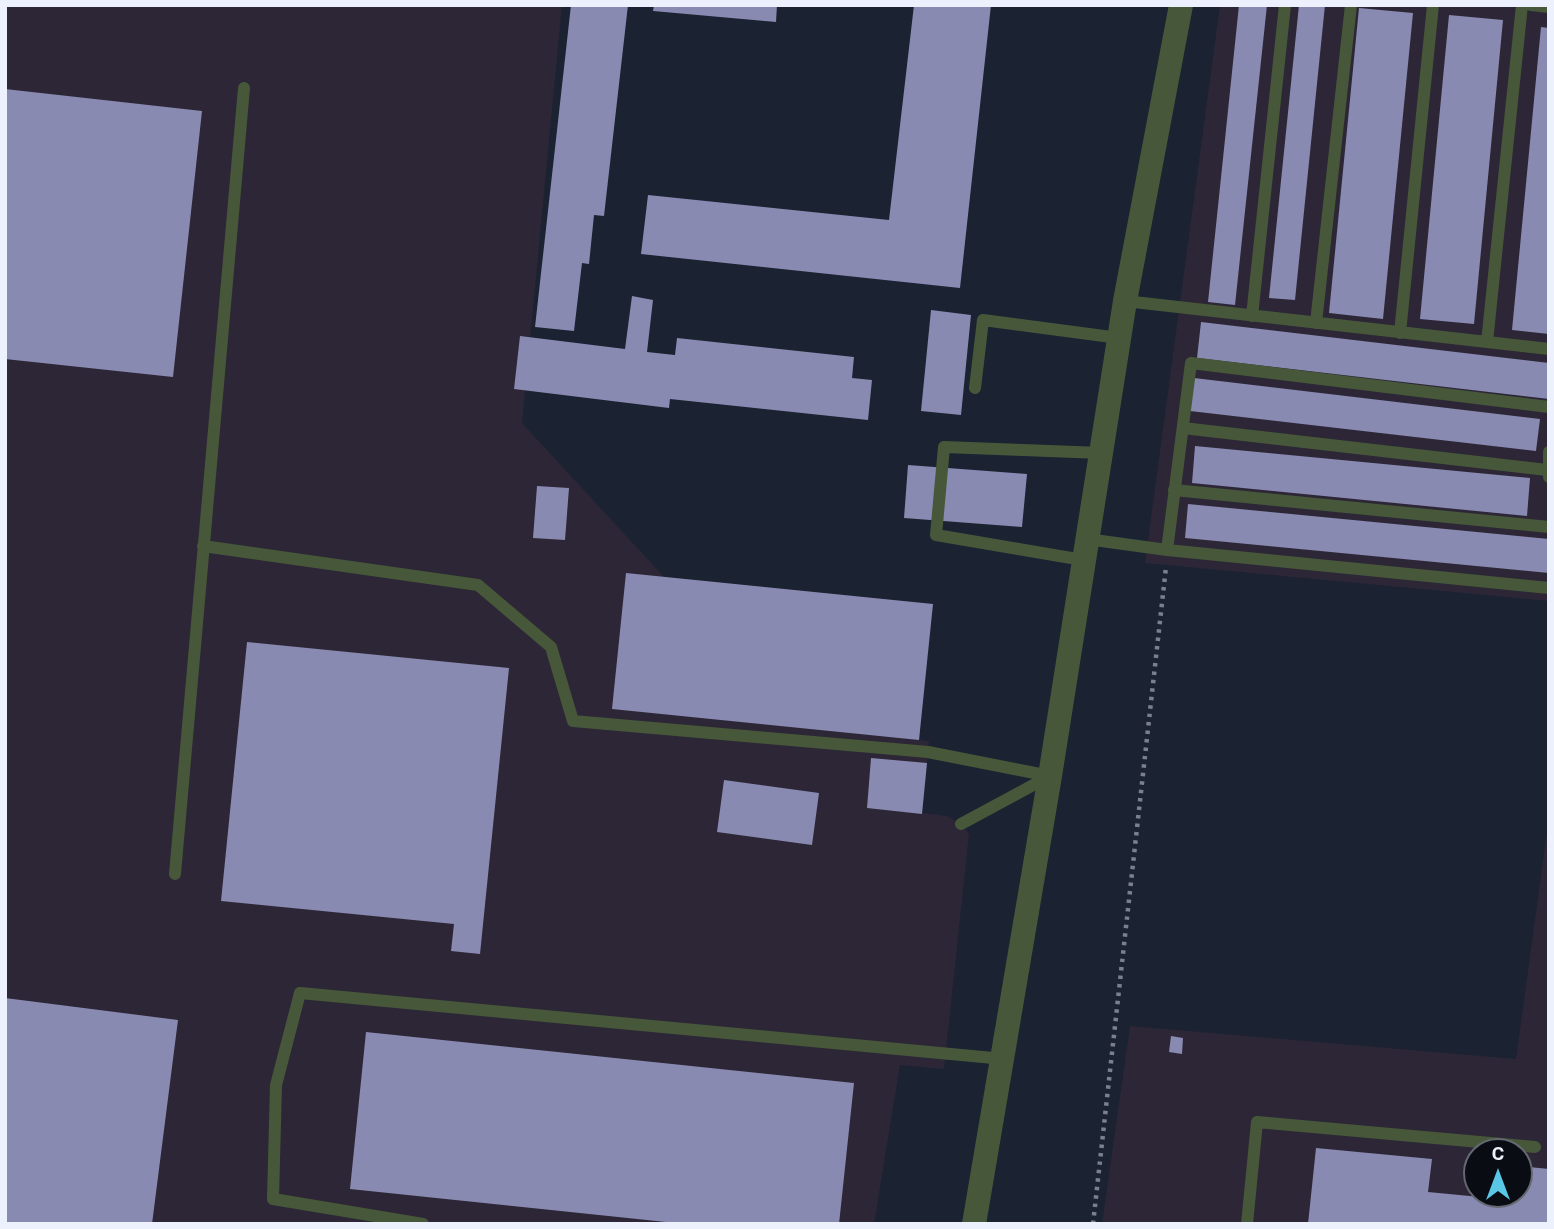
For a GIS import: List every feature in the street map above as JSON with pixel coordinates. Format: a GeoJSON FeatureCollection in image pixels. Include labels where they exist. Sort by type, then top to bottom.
{"type":"FeatureCollection","features":[{"type":"Feature","properties":{"kind":"street"},"geometry":{"type":"LineString","coordinates":[[974,1224],[1004,1059],[1125,301],[1181,5]]}},
{"type":"Feature","properties":{"kind":"lane"},"geometry":{"type":"LineString","coordinates":[[1252,316],[1285,5]]}},
{"type":"Feature","properties":{"kind":"lane"},"geometry":{"type":"LineString","coordinates":[[1317,323],[1351,5]]}},
{"type":"Feature","properties":{"kind":"lane"},"geometry":{"type":"LineString","coordinates":[[1400,333],[1433,5]]}},
{"type":"Feature","properties":{"kind":"lane"},"geometry":{"type":"LineString","coordinates":[[1487,342],[1522,5]]}},
{"type":"Feature","properties":{"kind":"lane"},"geometry":{"type":"LineString","coordinates":[[1531,5],[1549,7]]}},
{"type":"Feature","properties":{"kind":"lane"},"geometry":{"type":"LineString","coordinates":[[175,874],[244,88]]}},
{"type":"Feature","properties":{"kind":"lane"},"geometry":{"type":"LineString","coordinates":[[1125,301],[1549,349]]}},
{"type":"Feature","properties":{"kind":"lane"},"geometry":{"type":"LineString","coordinates":[[975,388],[983,320],[1119,338]]}},
{"type":"Feature","properties":{"kind":"lane"},"geometry":{"type":"LineString","coordinates":[[1167,550],[1191,363],[1549,407]]}},
{"type":"Feature","properties":{"kind":"lane"},"geometry":{"type":"LineString","coordinates":[[1183,428],[1548,474],[1549,452]]}},
{"type":"Feature","properties":{"kind":"lane"},"geometry":{"type":"LineString","coordinates":[[1101,453],[944,447],[936,535],[1085,550],[1167,550],[1549,588]]}},
{"type":"Feature","properties":{"kind":"lane"},"geometry":{"type":"LineString","coordinates":[[1174,490],[1549,527]]}},
{"type":"Feature","properties":{"kind":"lane"},"geometry":{"type":"LineString","coordinates":[[204,546],[478,585],[551,646],[573,721],[928,752],[1050,776]]}},
{"type":"Feature","properties":{"kind":"lane"},"geometry":{"type":"LineString","coordinates":[[961,824],[1050,776]]}},
{"type":"Feature","properties":{"kind":"lane"},"geometry":{"type":"LineString","coordinates":[[423,1224],[273,1199],[276,1085],[300,993],[1004,1059]]}},
{"type":"Feature","properties":{"kind":"lane"},"geometry":{"type":"LineString","coordinates":[[1247,1224],[1257,1122],[1535,1147]]}},
{"type":"Feature","properties":{"kind":"path"},"geometry":{"type":"LineString","coordinates":[[1093,1224],[1167,565]]}},
{"type":"Feature","properties":{"kind":"shaded area"},"geometry":{"type":"Polygon","coordinates":[[[5,5],[562,5],[522,423],[664,577],[933,604],[919,740],[929,741],[922,813],[947,816],[961,824],[969,834],[944,1069],[900,1065],[874,1224],[5,1224],[5,5]]]}},
{"type":"Feature","properties":{"kind":"shaded area"},"geometry":{"type":"Polygon","coordinates":[[[1220,5],[1549,5],[1549,601],[1145,563],[1220,5]]]}},
{"type":"Feature","properties":{"kind":"shaded area"},"geometry":{"type":"Polygon","coordinates":[[[1549,817],[1549,1224],[1102,1224],[1130,1026],[1516,1059],[1549,817]]]}},
{"type":"Feature","properties":{"kind":"building"},"geometry":{"type":"Polygon","coordinates":[[[571,5],[628,5],[604,216],[594,215],[589,264],[582,263],[574,331],[535,327],[571,5]]]}},
{"type":"Feature","properties":{"kind":"building"},"geometry":{"type":"Polygon","coordinates":[[[654,5],[777,5],[776,22],[653,11],[654,5]]]}},
{"type":"Feature","properties":{"kind":"building"},"geometry":{"type":"Polygon","coordinates":[[[914,5],[991,5],[960,288],[641,254],[648,195],[889,220],[914,5]]]}},
{"type":"Feature","properties":{"kind":"building"},"geometry":{"type":"Polygon","coordinates":[[[1239,5],[1267,5],[1235,305],[1208,302],[1239,5]]]}},
{"type":"Feature","properties":{"kind":"building"},"geometry":{"type":"Polygon","coordinates":[[[1299,5],[1325,5],[1295,300],[1269,298],[1299,5]]]}},
{"type":"Feature","properties":{"kind":"building"},"geometry":{"type":"Polygon","coordinates":[[[1359,8],[1413,13],[1383,319],[1329,313],[1359,8]]]}},
{"type":"Feature","properties":{"kind":"building"},"geometry":{"type":"Polygon","coordinates":[[[1449,15],[1503,20],[1474,324],[1420,319],[1449,15]]]}},
{"type":"Feature","properties":{"kind":"building"},"geometry":{"type":"Polygon","coordinates":[[[1541,27],[1549,28],[1549,334],[1512,330],[1541,27]]]}},
{"type":"Feature","properties":{"kind":"building"},"geometry":{"type":"Polygon","coordinates":[[[5,89],[202,111],[173,377],[5,359],[5,89]]]}},
{"type":"Feature","properties":{"kind":"building"},"geometry":{"type":"Polygon","coordinates":[[[632,296],[653,300],[647,352],[675,355],[677,338],[854,357],[852,378],[872,380],[868,420],[670,399],[669,408],[514,389],[520,336],[625,349],[632,296]]]}},
{"type":"Feature","properties":{"kind":"building"},"geometry":{"type":"Polygon","coordinates":[[[931,310],[971,315],[961,415],[921,411],[931,310]]]}},
{"type":"Feature","properties":{"kind":"building"},"geometry":{"type":"Polygon","coordinates":[[[1201,322],[1549,363],[1549,399],[1197,358],[1201,322]]]}},
{"type":"Feature","properties":{"kind":"building"},"geometry":{"type":"Polygon","coordinates":[[[1194,378],[1540,419],[1536,451],[1190,411],[1194,378]]]}},
{"type":"Feature","properties":{"kind":"building"},"geometry":{"type":"Polygon","coordinates":[[[1195,446],[1530,478],[1527,516],[1192,483],[1195,446]]]}},
{"type":"Feature","properties":{"kind":"building"},"geometry":{"type":"Polygon","coordinates":[[[908,465],[1027,474],[1022,527],[904,518],[908,465]]]}},
{"type":"Feature","properties":{"kind":"building"},"geometry":{"type":"Polygon","coordinates":[[[537,486],[569,488],[565,540],[533,538],[537,486]]]}},
{"type":"Feature","properties":{"kind":"building"},"geometry":{"type":"Polygon","coordinates":[[[1188,504],[1549,539],[1549,573],[1185,538],[1188,504]]]}},
{"type":"Feature","properties":{"kind":"building"},"geometry":{"type":"Polygon","coordinates":[[[626,573],[933,604],[919,740],[612,709],[626,573]]]}},
{"type":"Feature","properties":{"kind":"building"},"geometry":{"type":"Polygon","coordinates":[[[247,642],[509,668],[480,954],[451,951],[454,924],[221,901],[247,642]]]}},
{"type":"Feature","properties":{"kind":"building"},"geometry":{"type":"Polygon","coordinates":[[[871,758],[927,763],[922,814],[867,808],[871,758]]]}},
{"type":"Feature","properties":{"kind":"building"},"geometry":{"type":"Polygon","coordinates":[[[724,780],[819,793],[812,845],[717,832],[724,780]]]}},
{"type":"Feature","properties":{"kind":"building"},"geometry":{"type":"Polygon","coordinates":[[[5,998],[178,1020],[152,1224],[5,1224],[5,998]]]}},
{"type":"Feature","properties":{"kind":"building"},"geometry":{"type":"Polygon","coordinates":[[[366,1032],[854,1083],[839,1224],[685,1224],[350,1189],[366,1032]]]}},
{"type":"Feature","properties":{"kind":"building"},"geometry":{"type":"Polygon","coordinates":[[[1171,1036],[1183,1038],[1182,1054],[1169,1052],[1171,1036]]]}},
{"type":"Feature","properties":{"kind":"building"},"geometry":{"type":"Polygon","coordinates":[[[1316,1148],[1432,1159],[1428,1192],[1463,1195],[1463,1208],[1533,1208],[1533,1167],[1549,1169],[1549,1224],[1308,1224],[1316,1148]]]}}]}
